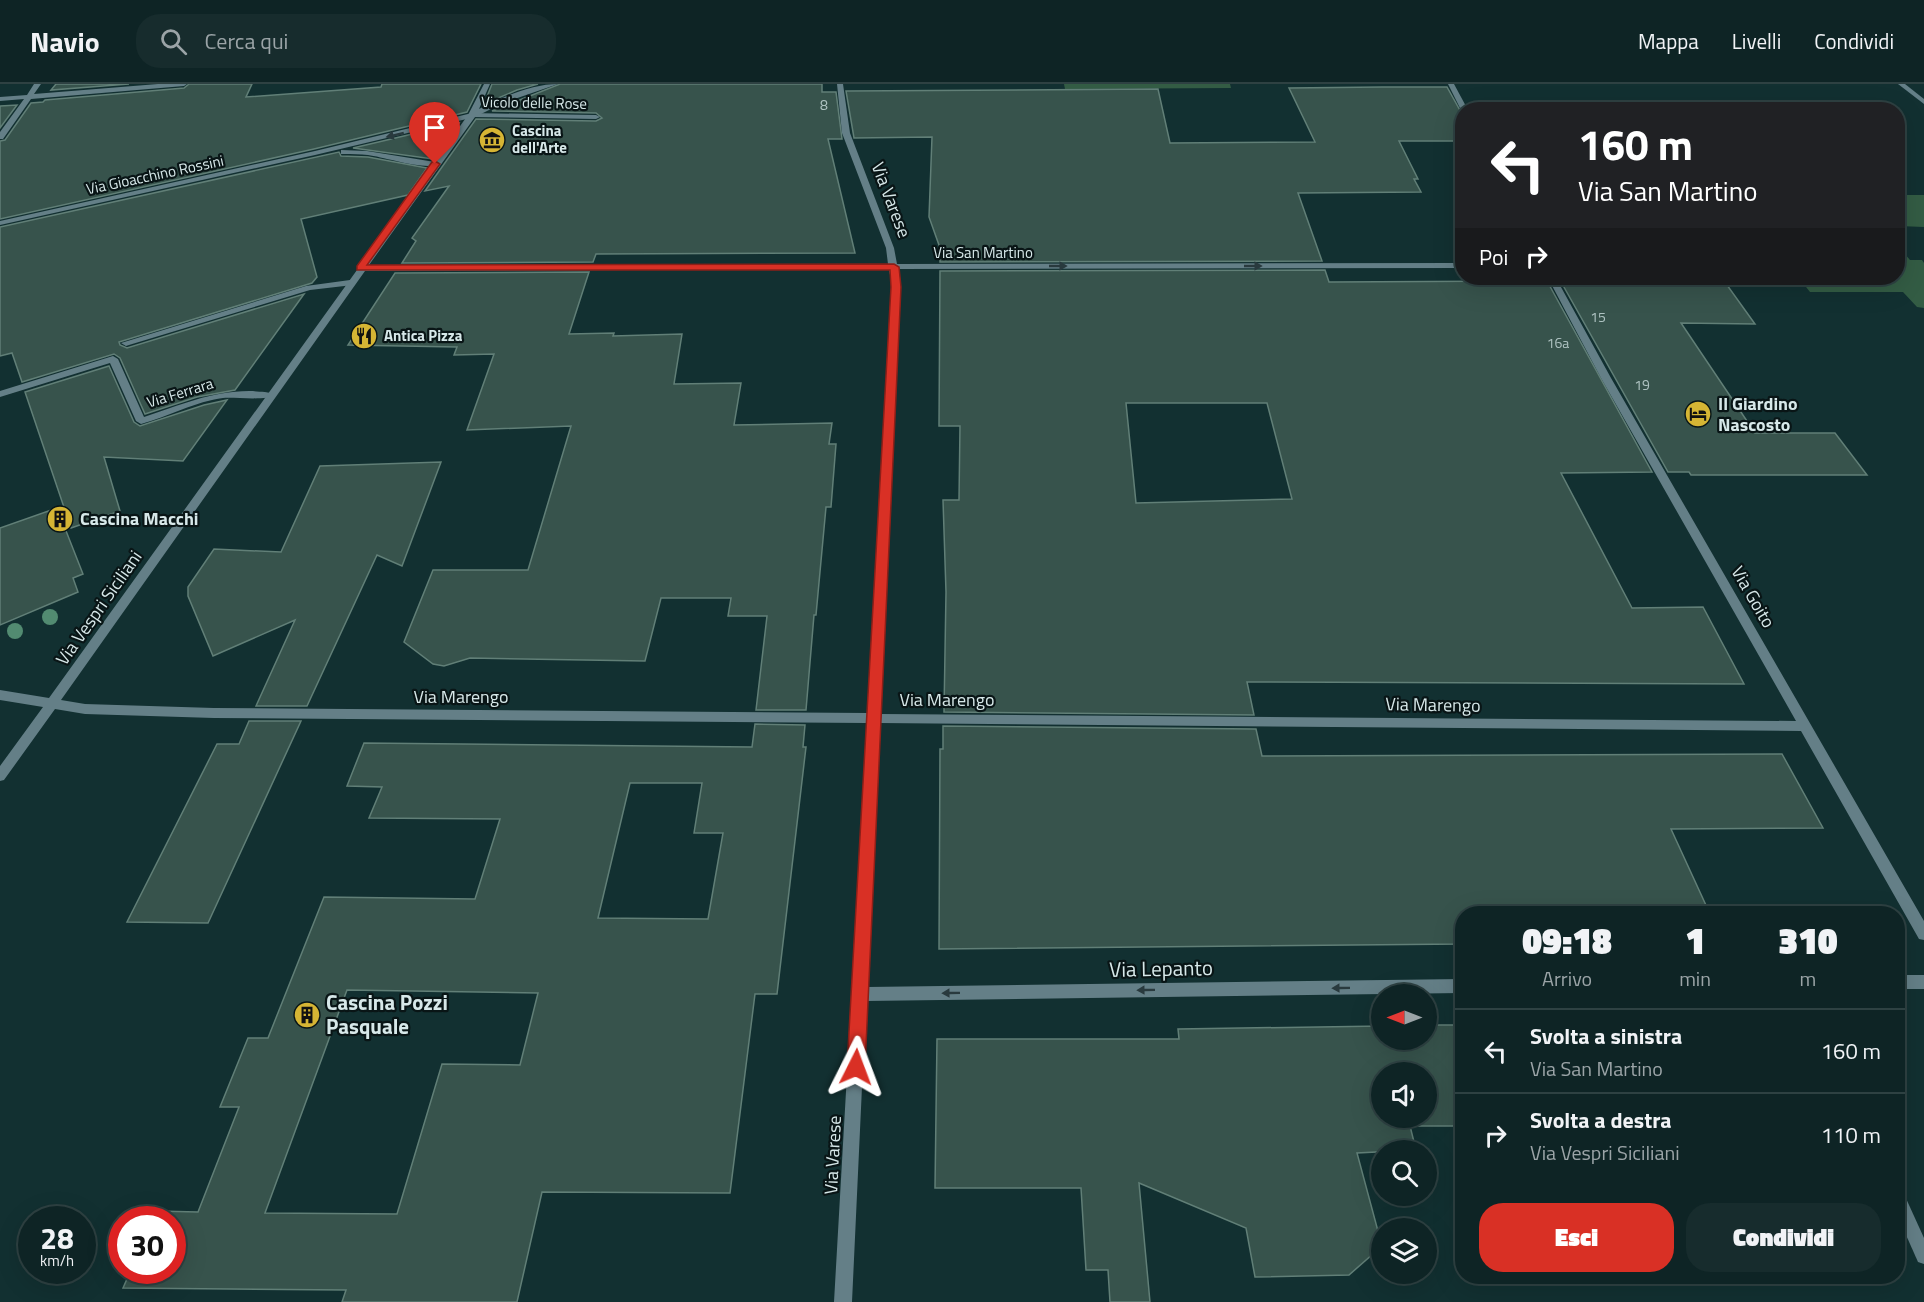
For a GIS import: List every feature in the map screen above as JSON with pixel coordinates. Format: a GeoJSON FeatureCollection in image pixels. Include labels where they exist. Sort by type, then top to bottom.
{"type":"FeatureCollection","features":[{"type":"Feature","properties":{"kind":"street"},"geometry":{"type":"LineString","coordinates":[[0,137],[38,84]]}},
{"type":"Feature","properties":{"kind":"street"},"geometry":{"type":"LineString","coordinates":[[0,99],[184,84]]}},
{"type":"Feature","properties":{"kind":"street","name":"Via Vespri Siciliani"},"geometry":{"type":"LineString","coordinates":[[0,776],[471,115],[488,84]]}},
{"type":"Feature","properties":{"kind":"street"},"geometry":{"type":"LineString","coordinates":[[471,115],[500,101],[555,84]]}},
{"type":"Feature","properties":{"kind":"street","name":"Via Varese"},"geometry":{"type":"LineString","coordinates":[[840,84],[846,133],[878,212],[894,267],[896,287],[843,1302]]}},
{"type":"Feature","properties":{"kind":"street"},"geometry":{"type":"LineString","coordinates":[[1451,84],[1461,102]]}},
{"type":"Feature","properties":{"kind":"street"},"geometry":{"type":"LineString","coordinates":[[1901,84],[1924,102]]}},
{"type":"Feature","properties":{"kind":"street","name":"Vicolo delle Rose"},"geometry":{"type":"LineString","coordinates":[[471,115],[596,117]]}},
{"type":"Feature","properties":{"kind":"street","name":"Via Gioacchino Rossini"},"geometry":{"type":"LineString","coordinates":[[0,223],[315,153],[471,115]]}},
{"type":"Feature","properties":{"kind":"street","name":"Via Gioacchino Rossini"},"geometry":{"type":"LineString","coordinates":[[315,153],[366,152],[409,162],[435,164]]}},
{"type":"Feature","properties":{"kind":"street","name":"Via San Martino"},"geometry":{"type":"LineString","coordinates":[[360,268],[1455,265]]}},
{"type":"Feature","properties":{"kind":"street"},"geometry":{"type":"LineString","coordinates":[[126,343],[309,288],[350,283]]}},
{"type":"Feature","properties":{"kind":"street","name":"Via Goito"},"geometry":{"type":"LineString","coordinates":[[1556,285],[1612,388],[1924,934]]}},
{"type":"Feature","properties":{"kind":"street","name":"Via Ferrara"},"geometry":{"type":"LineString","coordinates":[[0,394],[113,359],[141,421],[216,396],[270,395]]}},
{"type":"Feature","properties":{"kind":"street","name":"Via Marengo"},"geometry":{"type":"LineString","coordinates":[[0,695],[85,709],[214,713],[1806,726]]}},
{"type":"Feature","properties":{"kind":"street"},"geometry":{"type":"LineString","coordinates":[[1905,982],[1924,982]]}},
{"type":"Feature","properties":{"kind":"street","name":"Via Lepanto"},"geometry":{"type":"LineString","coordinates":[[860,994],[1455,986]]}},
{"type":"Feature","properties":{"kind":"street"},"geometry":{"type":"LineString","coordinates":[[1905,1215],[1924,1256]]}},
{"type":"Feature","properties":{"kind":"green space"},"geometry":{"type":"Polygon","coordinates":[[[1064,84],[1230,84],[1231,88],[1065,89],[1064,84]]]}},
{"type":"Feature","properties":{"kind":"green space"},"geometry":{"type":"Polygon","coordinates":[[[1905,195],[1924,195],[1924,227],[1905,226],[1905,195]]]}},
{"type":"Feature","properties":{"kind":"green space"},"geometry":{"type":"Polygon","coordinates":[[[1905,254],[1910,260],[1922,260],[1924,263],[1924,308],[1917,307],[1903,292],[1810,292],[1804,285],[1905,285],[1905,254]]]}},
{"type":"Feature","properties":{"kind":"building"},"geometry":{"type":"Polygon","coordinates":[[[56,84],[129,84],[51,90],[56,84]]]}},
{"type":"Feature","properties":{"kind":"building"},"geometry":{"type":"Polygon","coordinates":[[[189,84],[252,84],[246,97],[381,87],[382,84],[481,84],[467,112],[314,149],[0,219],[0,141],[5,140],[31,103],[184,88],[189,84]]]}},
{"type":"Feature","properties":{"kind":"building"},"geometry":{"type":"Polygon","coordinates":[[[492,84],[538,84],[484,104],[492,84]]]}},
{"type":"Feature","properties":{"kind":"building"},"geometry":{"type":"Polygon","coordinates":[[[560,84],[822,84],[822,92],[836,92],[842,139],[828,139],[855,253],[596,254],[593,262],[402,263],[416,241],[412,238],[449,186],[425,191],[476,119],[596,121],[602,118],[596,113],[492,111],[560,84]]]}},
{"type":"Feature","properties":{"kind":"building"},"geometry":{"type":"Polygon","coordinates":[[[1447,87],[1455,102],[1455,141],[1399,141],[1418,179],[1414,179],[1421,192],[1298,193],[1322,261],[940,262],[940,248],[929,217],[932,137],[854,138],[846,91],[1158,89],[1170,143],[1315,142],[1289,88],[1447,87]]]}},
{"type":"Feature","properties":{"kind":"building"},"geometry":{"type":"Polygon","coordinates":[[[17,105],[0,128],[0,106],[17,105]]]}},
{"type":"Feature","properties":{"kind":"building"},"geometry":{"type":"Polygon","coordinates":[[[459,123],[433,159],[353,148],[459,123]]]}},
{"type":"Feature","properties":{"kind":"building"},"geometry":{"type":"Polygon","coordinates":[[[339,152],[341,156],[368,157],[427,168],[408,195],[301,219],[317,277],[312,283],[119,342],[127,348],[304,294],[235,390],[197,397],[145,414],[120,358],[114,354],[22,382],[12,353],[0,356],[0,227],[339,152]]]}},
{"type":"Feature","properties":{"kind":"building"},"geometry":{"type":"Polygon","coordinates":[[[1325,270],[1329,282],[1455,281],[1455,285],[1549,285],[1652,472],[1561,473],[1632,608],[1703,607],[1744,684],[1247,682],[1254,715],[944,712],[946,592],[943,500],[959,500],[960,426],[939,426],[940,271],[1325,270]],[[1126,403],[1136,503],[1292,499],[1267,403],[1126,403]]]}},
{"type":"Feature","properties":{"kind":"building"},"geometry":{"type":"Polygon","coordinates":[[[589,272],[569,334],[614,333],[613,336],[682,334],[674,384],[741,383],[734,425],[832,423],[829,444],[836,444],[831,507],[826,507],[806,710],[756,710],[767,616],[728,616],[731,598],[661,598],[645,661],[470,658],[444,666],[433,664],[404,642],[433,570],[528,570],[571,426],[467,430],[494,354],[454,355],[457,347],[348,345],[395,273],[589,272]]]}},
{"type":"Feature","properties":{"kind":"building"},"geometry":{"type":"Polygon","coordinates":[[[1563,285],[1727,285],[1755,324],[1681,323],[1755,433],[1835,433],[1867,475],[1691,475],[1689,472],[1668,472],[1563,285]]]}},
{"type":"Feature","properties":{"kind":"building"},"geometry":{"type":"Polygon","coordinates":[[[109,366],[134,422],[140,426],[227,400],[183,461],[104,457],[120,511],[71,528],[25,392],[109,366]]]}},
{"type":"Feature","properties":{"kind":"building"},"geometry":{"type":"Polygon","coordinates":[[[441,462],[402,566],[377,555],[307,706],[256,706],[295,620],[213,656],[188,596],[188,587],[214,549],[281,552],[320,466],[441,462]]]}},
{"type":"Feature","properties":{"kind":"building"},"geometry":{"type":"Polygon","coordinates":[[[57,508],[83,574],[73,578],[78,592],[0,625],[0,528],[57,508]]]}},
{"type":"Feature","properties":{"kind":"building"},"geometry":{"type":"Polygon","coordinates":[[[249,721],[301,721],[208,923],[127,922],[217,744],[239,744],[249,721]]]}},
{"type":"Feature","properties":{"kind":"building"},"geometry":{"type":"Polygon","coordinates":[[[755,724],[805,725],[803,747],[806,747],[777,994],[755,994],[730,1193],[542,1192],[517,1302],[342,1302],[346,1290],[123,1288],[125,1284],[186,1284],[186,1212],[198,1212],[239,1107],[220,1107],[248,1038],[268,1038],[324,897],[475,899],[500,819],[369,818],[382,787],[347,786],[364,743],[752,747],[755,724]],[[630,783],[598,918],[708,919],[723,833],[694,833],[702,783],[630,783]],[[347,990],[265,1213],[397,1214],[442,1064],[520,1065],[538,993],[347,990]]]}},
{"type":"Feature","properties":{"kind":"building"},"geometry":{"type":"Polygon","coordinates":[[[943,726],[1256,729],[1262,756],[1782,754],[1823,828],[1671,829],[1706,906],[1455,906],[1455,944],[939,949],[940,749],[943,749],[943,726]]]}},
{"type":"Feature","properties":{"kind":"building"},"geometry":{"type":"Polygon","coordinates":[[[1437,1025],[1455,1025],[1455,1126],[1437,1126],[1437,1062],[1371,1062],[1371,1128],[1410,1128],[1414,1140],[1371,1140],[1371,1152],[1357,1153],[1374,1218],[1371,1218],[1371,1256],[1349,1275],[1255,1277],[1246,1228],[1139,1183],[1150,1302],[1110,1302],[1108,1270],[1086,1270],[1081,1188],[935,1188],[937,1039],[1179,1039],[1178,1029],[1371,1026],[1371,1050],[1437,1050],[1437,1025]]]}},
{"type":"Feature","properties":{"kind":"place","name":"Cascina dell'Arte"},"geometry":{"type":"Point","coordinates":[492,140]}},
{"type":"Feature","properties":{"kind":"place","name":"Antica Pizza"},"geometry":{"type":"Point","coordinates":[364,336]}},
{"type":"Feature","properties":{"kind":"place","name":"Il Giardino Nascosto"},"geometry":{"type":"Point","coordinates":[1698,414]}},
{"type":"Feature","properties":{"kind":"place","name":"Cascina Macchi"},"geometry":{"type":"Point","coordinates":[60,519]}},
{"type":"Feature","properties":{"kind":"place","name":"Cascina Pozzi Pasquale"},"geometry":{"type":"Point","coordinates":[307,1015]}},
{"type":"Feature","properties":{"kind":"route"},"geometry":{"type":"LineString","coordinates":[[435,164],[360,268],[894,267],[896,287],[856,1067]]}}]}
